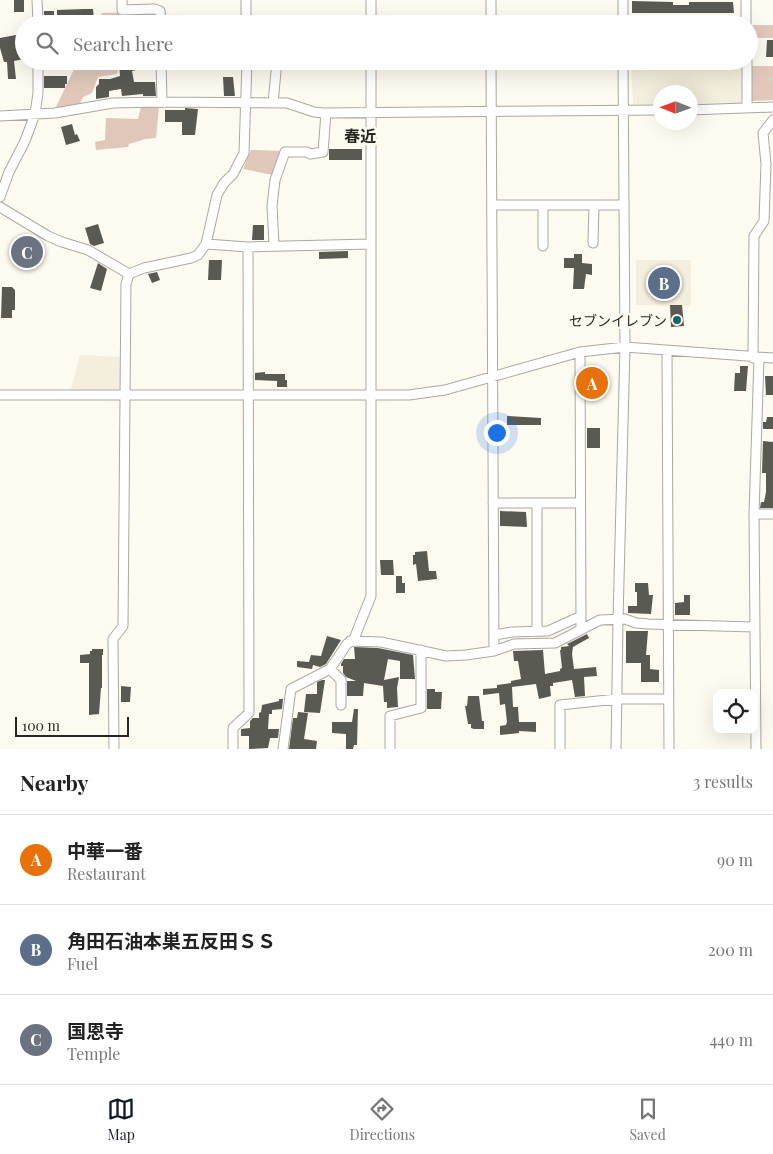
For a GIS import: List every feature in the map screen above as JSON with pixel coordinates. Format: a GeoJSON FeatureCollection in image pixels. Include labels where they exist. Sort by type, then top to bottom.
{"type":"FeatureCollection","features":[{"type":"Feature","properties":{"kind":"street"},"geometry":{"type":"LineString","coordinates":[[37,0],[38,15]]}},
{"type":"Feature","properties":{"kind":"street"},"geometry":{"type":"LineString","coordinates":[[122,0],[122,10],[155,9],[160,11],[160,15]]}},
{"type":"Feature","properties":{"kind":"street"},"geometry":{"type":"LineString","coordinates":[[246,0],[246,15]]}},
{"type":"Feature","properties":{"kind":"street"},"geometry":{"type":"LineString","coordinates":[[371,0],[371,15]]}},
{"type":"Feature","properties":{"kind":"street"},"geometry":{"type":"LineString","coordinates":[[491,0],[491,15]]}},
{"type":"Feature","properties":{"kind":"street"},"geometry":{"type":"LineString","coordinates":[[623,0],[623,15]]}},
{"type":"Feature","properties":{"kind":"street"},"geometry":{"type":"LineString","coordinates":[[746,0],[746,15]]}},
{"type":"Feature","properties":{"kind":"street"},"geometry":{"type":"LineString","coordinates":[[0,197],[35,114],[38,93],[38,70]]}},
{"type":"Feature","properties":{"kind":"street"},"geometry":{"type":"LineString","coordinates":[[161,70],[162,102]]}},
{"type":"Feature","properties":{"kind":"street"},"geometry":{"type":"LineString","coordinates":[[129,274],[144,268],[191,258],[198,254],[206,244],[217,195],[224,183],[233,174],[244,152],[247,70]]}},
{"type":"Feature","properties":{"kind":"street"},"geometry":{"type":"LineString","coordinates":[[273,103],[276,70]]}},
{"type":"Feature","properties":{"kind":"street"},"geometry":{"type":"LineString","coordinates":[[283,749],[291,690],[330,669],[350,641],[354,639],[371,596],[371,70]]}},
{"type":"Feature","properties":{"kind":"street"},"geometry":{"type":"LineString","coordinates":[[492,70],[494,650]]}},
{"type":"Feature","properties":{"kind":"street"},"geometry":{"type":"LineString","coordinates":[[616,749],[625,347],[623,70]]}},
{"type":"Feature","properties":{"kind":"street"},"geometry":{"type":"LineString","coordinates":[[747,70],[747,108]]}},
{"type":"Feature","properties":{"kind":"street"},"geometry":{"type":"LineString","coordinates":[[0,116],[78,110],[113,103],[162,102],[287,103],[314,112],[326,113],[653,110]]}},
{"type":"Feature","properties":{"kind":"street"},"geometry":{"type":"LineString","coordinates":[[698,110],[773,107]]}},
{"type":"Feature","properties":{"kind":"street"},"geometry":{"type":"LineString","coordinates":[[274,245],[272,206],[275,180],[285,152],[307,152],[310,154],[323,152],[326,113]]}},
{"type":"Feature","properties":{"kind":"street"},"geometry":{"type":"LineString","coordinates":[[756,749],[754,514],[756,358],[754,236],[769,221],[763,133],[773,120]]}},
{"type":"Feature","properties":{"kind":"street"},"geometry":{"type":"LineString","coordinates":[[493,205],[623,205]]}},
{"type":"Feature","properties":{"kind":"street"},"geometry":{"type":"LineString","coordinates":[[543,246],[544,205]]}},
{"type":"Feature","properties":{"kind":"street"},"geometry":{"type":"LineString","coordinates":[[594,205],[594,243]]}},
{"type":"Feature","properties":{"kind":"street"},"geometry":{"type":"LineString","coordinates":[[0,207],[48,236],[88,250],[129,274]]}},
{"type":"Feature","properties":{"kind":"street"},"geometry":{"type":"LineString","coordinates":[[206,244],[248,247],[371,244]]}},
{"type":"Feature","properties":{"kind":"street"},"geometry":{"type":"LineString","coordinates":[[233,749],[233,728],[249,713],[248,247]]}},
{"type":"Feature","properties":{"kind":"street"},"geometry":{"type":"LineString","coordinates":[[114,749],[113,639],[124,626],[126,284],[129,274]]}},
{"type":"Feature","properties":{"kind":"street"},"geometry":{"type":"LineString","coordinates":[[0,395],[371,396],[431,393],[580,352],[625,347],[773,358]]}},
{"type":"Feature","properties":{"kind":"street"},"geometry":{"type":"LineString","coordinates":[[667,351],[669,749]]}},
{"type":"Feature","properties":{"kind":"street"},"geometry":{"type":"LineString","coordinates":[[580,352],[580,629]]}},
{"type":"Feature","properties":{"kind":"street"},"geometry":{"type":"LineString","coordinates":[[493,502],[580,503]]}},
{"type":"Feature","properties":{"kind":"street"},"geometry":{"type":"LineString","coordinates":[[537,503],[537,631]]}},
{"type":"Feature","properties":{"kind":"street"},"geometry":{"type":"LineString","coordinates":[[754,514],[773,514]]}},
{"type":"Feature","properties":{"kind":"street"},"geometry":{"type":"LineString","coordinates":[[494,635],[512,632],[548,631],[580,616]]}},
{"type":"Feature","properties":{"kind":"street"},"geometry":{"type":"LineString","coordinates":[[350,641],[381,642],[446,656],[466,655],[514,644],[556,643],[600,620],[625,619],[648,624],[754,627]]}},
{"type":"Feature","properties":{"kind":"street"},"geometry":{"type":"LineString","coordinates":[[390,749],[390,716],[421,708],[421,650]]}},
{"type":"Feature","properties":{"kind":"street"},"geometry":{"type":"LineString","coordinates":[[330,669],[341,680],[341,705]]}},
{"type":"Feature","properties":{"kind":"street"},"geometry":{"type":"LineString","coordinates":[[560,749],[560,705],[617,700],[668,699]]}},
{"type":"Feature","properties":{"kind":"shaded area"},"geometry":{"type":"Polygon","coordinates":[[[153,12],[157,15],[101,15],[102,13],[153,12]]]}},
{"type":"Feature","properties":{"kind":"shaded area"},"geometry":{"type":"Polygon","coordinates":[[[758,25],[773,25],[773,38],[758,38],[758,25]]]}},
{"type":"Feature","properties":{"kind":"shaded area"},"geometry":{"type":"Polygon","coordinates":[[[758,66],[773,66],[773,100],[751,101],[751,70],[758,70],[758,66]]]}},
{"type":"Feature","properties":{"kind":"shaded area"},"geometry":{"type":"Polygon","coordinates":[[[74,70],[118,70],[117,74],[98,77],[92,93],[83,97],[79,106],[55,109],[74,70]]]}},
{"type":"Feature","properties":{"kind":"shaded area"},"geometry":{"type":"Polygon","coordinates":[[[631,70],[744,70],[744,104],[698,104],[698,85],[653,85],[653,104],[633,105],[631,70]]]}},
{"type":"Feature","properties":{"kind":"shaded area"},"geometry":{"type":"Polygon","coordinates":[[[141,106],[159,107],[156,138],[129,144],[128,147],[96,150],[95,142],[105,140],[106,118],[138,119],[141,106]]]}},
{"type":"Feature","properties":{"kind":"shaded area"},"geometry":{"type":"Polygon","coordinates":[[[251,150],[283,151],[278,176],[243,169],[251,150]]]}},
{"type":"Feature","properties":{"kind":"shaded area"},"geometry":{"type":"Polygon","coordinates":[[[636,260],[691,260],[691,306],[636,305],[636,260]]]}},
{"type":"Feature","properties":{"kind":"shaded area"},"geometry":{"type":"Polygon","coordinates":[[[80,355],[121,357],[121,391],[71,389],[80,355]]]}},
{"type":"Feature","properties":{"kind":"building"},"geometry":{"type":"Polygon","coordinates":[[[14,0],[24,0],[24,12],[14,12],[14,0]]]}},
{"type":"Feature","properties":{"kind":"building"},"geometry":{"type":"Polygon","coordinates":[[[632,1],[673,2],[673,5],[689,5],[689,2],[733,2],[734,13],[632,13],[632,1]]]}},
{"type":"Feature","properties":{"kind":"building"},"geometry":{"type":"Polygon","coordinates":[[[93,9],[94,15],[57,15],[57,10],[93,9]]]}},
{"type":"Feature","properties":{"kind":"building"},"geometry":{"type":"Polygon","coordinates":[[[44,11],[54,11],[54,15],[44,15],[44,11]]]}},
{"type":"Feature","properties":{"kind":"building"},"geometry":{"type":"Polygon","coordinates":[[[15,35],[14,61],[16,79],[8,79],[7,62],[4,62],[0,48],[0,38],[15,35]]]}},
{"type":"Feature","properties":{"kind":"building"},"geometry":{"type":"Polygon","coordinates":[[[767,40],[773,40],[773,57],[766,57],[767,40]]]}},
{"type":"Feature","properties":{"kind":"building"},"geometry":{"type":"Polygon","coordinates":[[[120,70],[136,70],[132,71],[134,82],[155,82],[156,96],[143,96],[143,94],[122,96],[121,89],[109,91],[109,97],[96,99],[96,87],[99,84],[99,79],[110,79],[120,76],[120,70]]]}},
{"type":"Feature","properties":{"kind":"building"},"geometry":{"type":"Polygon","coordinates":[[[44,76],[67,76],[67,84],[65,84],[65,88],[44,88],[44,76]]]}},
{"type":"Feature","properties":{"kind":"building"},"geometry":{"type":"Polygon","coordinates":[[[223,77],[233,77],[235,96],[224,96],[223,77]]]}},
{"type":"Feature","properties":{"kind":"building"},"geometry":{"type":"Polygon","coordinates":[[[185,108],[198,109],[195,135],[182,135],[182,122],[165,122],[165,110],[185,110],[185,108]]]}},
{"type":"Feature","properties":{"kind":"building"},"geometry":{"type":"Polygon","coordinates":[[[72,124],[75,135],[77,134],[80,141],[66,145],[61,127],[72,124]]]}},
{"type":"Feature","properties":{"kind":"building"},"geometry":{"type":"Polygon","coordinates":[[[329,149],[362,149],[362,160],[329,160],[329,149]]]}},
{"type":"Feature","properties":{"kind":"building"},"geometry":{"type":"Polygon","coordinates":[[[98,224],[104,243],[94,246],[90,244],[85,228],[98,224]]]}},
{"type":"Feature","properties":{"kind":"building"},"geometry":{"type":"Polygon","coordinates":[[[253,225],[264,225],[264,240],[252,240],[253,225]]]}},
{"type":"Feature","properties":{"kind":"building"},"geometry":{"type":"Polygon","coordinates":[[[348,251],[348,258],[319,259],[319,252],[348,251]]]}},
{"type":"Feature","properties":{"kind":"building"},"geometry":{"type":"Polygon","coordinates":[[[574,254],[582,254],[582,263],[592,264],[592,275],[586,274],[584,289],[573,289],[574,268],[564,268],[564,258],[574,258],[574,254]]]}},
{"type":"Feature","properties":{"kind":"building"},"geometry":{"type":"Polygon","coordinates":[[[209,260],[222,260],[221,280],[208,280],[209,260]]]}},
{"type":"Feature","properties":{"kind":"building"},"geometry":{"type":"Polygon","coordinates":[[[98,263],[107,269],[101,291],[90,288],[98,263]]]}},
{"type":"Feature","properties":{"kind":"building"},"geometry":{"type":"Polygon","coordinates":[[[157,272],[160,280],[152,283],[148,274],[157,272]]]}},
{"type":"Feature","properties":{"kind":"building"},"geometry":{"type":"Polygon","coordinates":[[[2,287],[12,287],[15,290],[15,310],[12,310],[12,318],[1,318],[2,287]]]}},
{"type":"Feature","properties":{"kind":"building","name":"セブンイレブン"},"geometry":{"type":"Polygon","coordinates":[[[670,305],[682,305],[684,326],[671,327],[670,305]]]}},
{"type":"Feature","properties":{"kind":"building"},"geometry":{"type":"Polygon","coordinates":[[[740,366],[748,366],[746,391],[734,391],[735,373],[740,373],[740,366]]]}},
{"type":"Feature","properties":{"kind":"building"},"geometry":{"type":"Polygon","coordinates":[[[265,372],[265,374],[285,374],[287,387],[277,387],[277,381],[255,380],[255,373],[265,372]]]}},
{"type":"Feature","properties":{"kind":"building"},"geometry":{"type":"Polygon","coordinates":[[[586,374],[596,374],[596,395],[586,395],[586,374]]]}},
{"type":"Feature","properties":{"kind":"building"},"geometry":{"type":"Polygon","coordinates":[[[765,376],[773,376],[773,395],[766,395],[765,376]]]}},
{"type":"Feature","properties":{"kind":"building"},"geometry":{"type":"Polygon","coordinates":[[[507,416],[541,418],[541,425],[507,425],[507,416]]]}},
{"type":"Feature","properties":{"kind":"building"},"geometry":{"type":"Polygon","coordinates":[[[767,417],[773,417],[773,429],[763,429],[763,422],[766,422],[767,417]]]}},
{"type":"Feature","properties":{"kind":"building"},"geometry":{"type":"Polygon","coordinates":[[[587,428],[600,428],[600,448],[587,448],[587,428]]]}},
{"type":"Feature","properties":{"kind":"building"},"geometry":{"type":"Polygon","coordinates":[[[763,441],[773,442],[773,508],[760,508],[761,502],[764,502],[766,492],[766,473],[762,473],[763,441]]]}},
{"type":"Feature","properties":{"kind":"building"},"geometry":{"type":"Polygon","coordinates":[[[500,511],[526,512],[527,527],[500,526],[500,511]]]}},
{"type":"Feature","properties":{"kind":"building"},"geometry":{"type":"Polygon","coordinates":[[[427,551],[429,571],[436,571],[437,579],[418,581],[416,564],[413,565],[413,555],[415,555],[415,552],[427,551]]]}},
{"type":"Feature","properties":{"kind":"building"},"geometry":{"type":"Polygon","coordinates":[[[380,560],[393,560],[394,575],[381,575],[380,560]]]}},
{"type":"Feature","properties":{"kind":"building"},"geometry":{"type":"Polygon","coordinates":[[[396,576],[402,576],[402,583],[405,583],[405,593],[396,593],[396,576]]]}},
{"type":"Feature","properties":{"kind":"building"},"geometry":{"type":"Polygon","coordinates":[[[635,583],[648,583],[649,595],[653,595],[651,614],[628,613],[628,606],[637,606],[635,583]]]}},
{"type":"Feature","properties":{"kind":"building"},"geometry":{"type":"Polygon","coordinates":[[[684,595],[690,595],[690,615],[675,615],[675,603],[684,602],[684,595]]]}},
{"type":"Feature","properties":{"kind":"building"},"geometry":{"type":"Polygon","coordinates":[[[626,631],[648,631],[646,655],[650,655],[650,669],[659,670],[659,682],[641,682],[641,663],[626,663],[626,631]]]}},
{"type":"Feature","properties":{"kind":"building"},"geometry":{"type":"Polygon","coordinates":[[[587,634],[589,638],[573,647],[572,654],[574,669],[596,667],[597,676],[584,677],[585,696],[575,697],[572,680],[553,683],[553,686],[550,686],[551,696],[539,699],[536,684],[512,687],[513,707],[518,707],[519,722],[536,722],[536,732],[519,731],[519,733],[500,735],[500,726],[506,725],[507,722],[505,704],[500,705],[499,693],[483,695],[483,689],[497,688],[497,685],[521,679],[518,661],[514,661],[513,651],[543,650],[545,674],[560,671],[562,668],[561,647],[569,646],[567,644],[587,634]]]}},
{"type":"Feature","properties":{"kind":"building"},"geometry":{"type":"Polygon","coordinates":[[[327,636],[341,640],[326,664],[320,667],[313,665],[312,669],[297,667],[297,661],[309,662],[311,655],[321,656],[327,636]]]}},
{"type":"Feature","properties":{"kind":"building"},"geometry":{"type":"Polygon","coordinates":[[[354,647],[378,648],[413,655],[415,679],[400,679],[400,661],[388,659],[384,680],[399,677],[397,688],[398,707],[387,708],[387,702],[384,702],[383,686],[364,683],[363,696],[347,696],[347,681],[356,681],[346,677],[341,664],[344,659],[355,659],[354,647]]]}},
{"type":"Feature","properties":{"kind":"building"},"geometry":{"type":"Polygon","coordinates":[[[92,649],[103,649],[102,688],[99,714],[89,715],[89,663],[80,663],[80,655],[90,654],[92,649]]]}},
{"type":"Feature","properties":{"kind":"building"},"geometry":{"type":"Polygon","coordinates":[[[325,680],[320,713],[304,712],[306,694],[317,694],[317,682],[325,680]]]}},
{"type":"Feature","properties":{"kind":"building"},"geometry":{"type":"Polygon","coordinates":[[[121,686],[131,687],[130,702],[121,702],[121,686]]]}},
{"type":"Feature","properties":{"kind":"building"},"geometry":{"type":"Polygon","coordinates":[[[427,689],[435,689],[435,692],[442,692],[441,709],[427,709],[427,689]]]}},
{"type":"Feature","properties":{"kind":"building"},"geometry":{"type":"Polygon","coordinates":[[[468,696],[479,696],[484,729],[474,729],[471,728],[471,724],[468,724],[465,706],[467,706],[468,696]]]}},
{"type":"Feature","properties":{"kind":"building"},"geometry":{"type":"Polygon","coordinates":[[[279,699],[283,699],[282,709],[272,710],[272,714],[269,714],[268,729],[279,729],[278,738],[270,738],[268,748],[249,749],[249,736],[241,736],[241,729],[250,728],[250,721],[253,718],[259,718],[262,705],[279,701],[279,699]]]}},
{"type":"Feature","properties":{"kind":"building"},"geometry":{"type":"Polygon","coordinates":[[[354,709],[358,709],[357,745],[354,745],[353,749],[346,749],[346,734],[332,733],[332,722],[352,722],[354,709]]]}},
{"type":"Feature","properties":{"kind":"building"},"geometry":{"type":"Polygon","coordinates":[[[298,712],[308,713],[304,739],[317,741],[316,749],[289,749],[293,718],[297,718],[298,712]]]}},
{"type":"Feature","properties":{"kind":"place","name":"国恩寺"},"geometry":{"type":"Point","coordinates":[27,252]}},
{"type":"Feature","properties":{"kind":"place","name":"角田石油本巣五反田ＳＳ"},"geometry":{"type":"Point","coordinates":[664,283]}},
{"type":"Feature","properties":{"kind":"place","name":"セブンイレブン"},"geometry":{"type":"Point","coordinates":[677,320]}},
{"type":"Feature","properties":{"kind":"place","name":"中華一番"},"geometry":{"type":"Point","coordinates":[592,383]}},
{"type":"Feature","properties":{"kind":"district","name":"春近"},"geometry":{"type":"Point","coordinates":[360,135]}}]}
